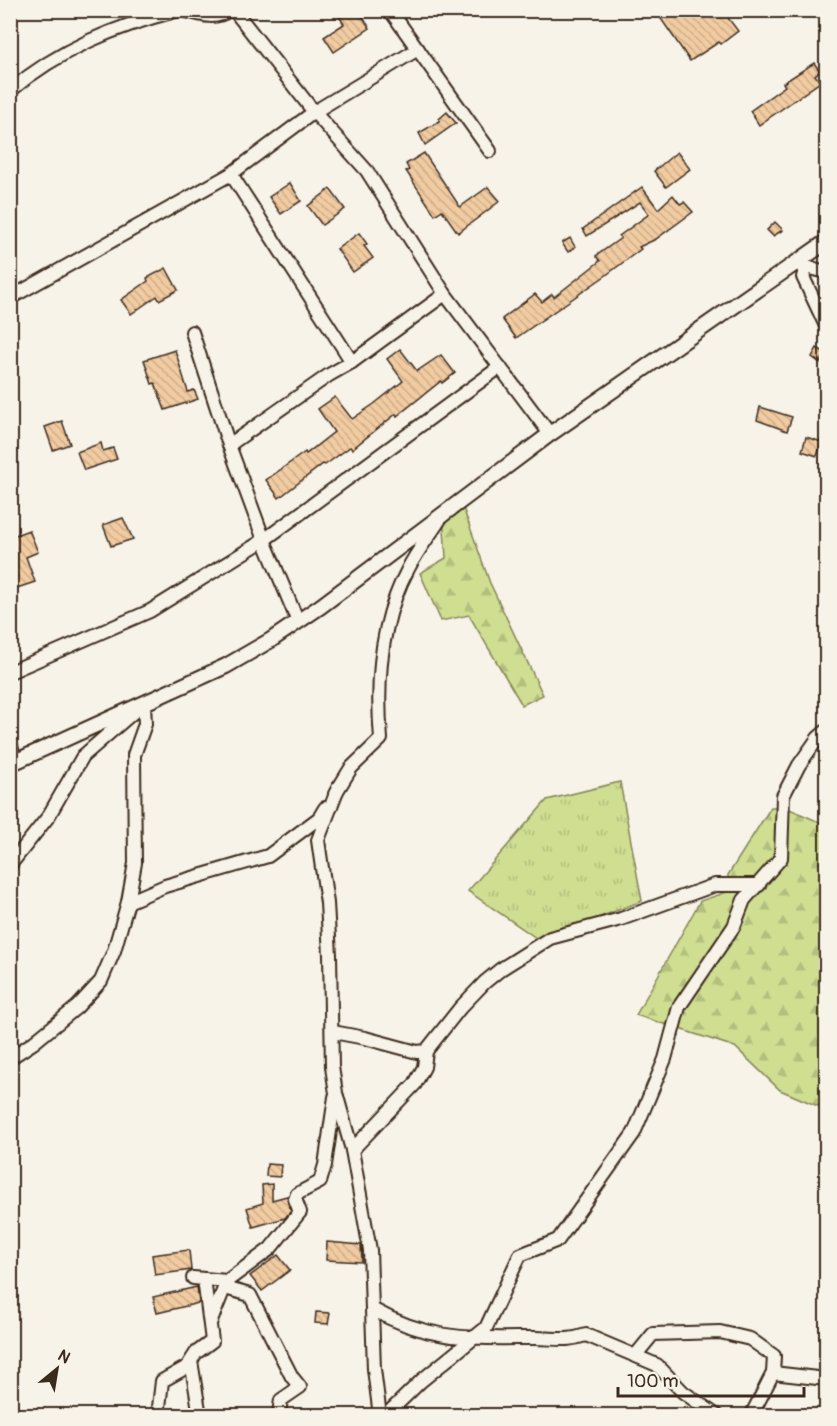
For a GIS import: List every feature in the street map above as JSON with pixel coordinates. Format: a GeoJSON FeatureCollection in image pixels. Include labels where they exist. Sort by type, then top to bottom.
{"type":"FeatureCollection","features":[{"type":"Feature","properties":{"kind":"street"},"geometry":{"type":"LineString","coordinates":[[10,91],[29,75],[88,40],[139,21],[181,10],[206,16],[223,15],[229,10]]}},
{"type":"Feature","properties":{"kind":"street"},"geometry":{"type":"LineString","coordinates":[[234,10],[314,112],[367,171],[445,294],[550,434]]}},
{"type":"Feature","properties":{"kind":"street"},"geometry":{"type":"LineString","coordinates":[[390,10],[490,151]]}},
{"type":"Feature","properties":{"kind":"street"},"geometry":{"type":"LineString","coordinates":[[10,298],[231,174],[314,112],[418,49]]}},
{"type":"Feature","properties":{"kind":"street"},"geometry":{"type":"LineString","coordinates":[[231,174],[352,362]]}},
{"type":"Feature","properties":{"kind":"street"},"geometry":{"type":"LineString","coordinates":[[10,742],[13,762],[226,666],[271,640],[550,434],[801,266],[826,242]]}},
{"type":"Feature","properties":{"kind":"street"},"geometry":{"type":"LineString","coordinates":[[801,266],[826,272]]}},
{"type":"Feature","properties":{"kind":"street"},"geometry":{"type":"LineString","coordinates":[[801,266],[803,277],[826,326]]}},
{"type":"Feature","properties":{"kind":"street"},"geometry":{"type":"LineString","coordinates":[[229,445],[329,375],[352,362],[445,294]]}},
{"type":"Feature","properties":{"kind":"street"},"geometry":{"type":"LineString","coordinates":[[192,333],[229,445],[264,540],[298,622]]}},
{"type":"Feature","properties":{"kind":"street"},"geometry":{"type":"LineString","coordinates":[[10,672],[150,611],[264,540],[500,367]]}},
{"type":"Feature","properties":{"kind":"street"},"geometry":{"type":"LineString","coordinates":[[128,902],[165,886],[268,856],[319,818],[351,768],[381,738],[379,680],[384,636],[393,603],[408,569],[443,515]]}},
{"type":"Feature","properties":{"kind":"street"},"geometry":{"type":"LineString","coordinates":[[10,865],[48,817],[83,756],[144,704]]}},
{"type":"Feature","properties":{"kind":"street"},"geometry":{"type":"LineString","coordinates":[[10,1058],[78,1007],[101,981],[114,951],[128,902],[135,863],[134,755],[145,724],[144,704]]}},
{"type":"Feature","properties":{"kind":"street"},"geometry":{"type":"LineString","coordinates":[[382,1416],[421,1380],[486,1328],[520,1255],[558,1240],[634,1133],[665,1059],[679,1007],[734,926],[744,900],[781,858],[783,796],[799,765],[826,730]]}},
{"type":"Feature","properties":{"kind":"street"},"geometry":{"type":"LineString","coordinates":[[338,788],[318,840],[327,903],[333,1032],[332,1067],[336,1093],[352,1150],[370,1250],[374,1370],[382,1416]]}},
{"type":"Feature","properties":{"kind":"street"},"geometry":{"type":"LineString","coordinates":[[352,1150],[415,1084],[424,1067],[426,1051],[460,1008],[501,969],[550,939],[621,919],[715,885],[759,885]]}},
{"type":"Feature","properties":{"kind":"street"},"geometry":{"type":"LineString","coordinates":[[333,1032],[417,1052],[426,1051]]}},
{"type":"Feature","properties":{"kind":"street"},"geometry":{"type":"LineString","coordinates":[[209,1324],[226,1284],[270,1249],[300,1212],[295,1199],[297,1194],[320,1182],[325,1166],[336,1093]]}},
{"type":"Feature","properties":{"kind":"street"},"geometry":{"type":"LineString","coordinates":[[158,1416],[162,1382],[187,1367],[196,1353],[212,1341],[198,1278],[226,1284],[250,1294],[292,1377],[300,1387],[281,1400],[281,1415]]}},
{"type":"Feature","properties":{"kind":"street"},"geometry":{"type":"LineString","coordinates":[[372,1309],[394,1321],[433,1334],[473,1338],[570,1340],[586,1335],[657,1365],[683,1392],[717,1416]]}},
{"type":"Feature","properties":{"kind":"street"},"geometry":{"type":"LineString","coordinates":[[635,1356],[653,1334],[720,1332],[750,1339],[774,1356],[773,1372],[751,1416]]}},
{"type":"Feature","properties":{"kind":"street"},"geometry":{"type":"LineString","coordinates":[[191,1361],[200,1416]]}},
{"type":"Feature","properties":{"kind":"street"},"geometry":{"type":"LineString","coordinates":[[773,1372],[826,1379]]}},
{"type":"Feature","properties":{"kind":"green space"},"geometry":{"type":"Polygon","coordinates":[[[461,502],[490,583],[543,695],[522,705],[469,615],[441,621],[420,573],[446,558],[443,515],[461,502]]]}},
{"type":"Feature","properties":{"kind":"green space"},"geometry":{"type":"Polygon","coordinates":[[[620,782],[642,901],[539,940],[468,891],[547,800],[620,782]]]}},
{"type":"Feature","properties":{"kind":"green space"},"geometry":{"type":"Polygon","coordinates":[[[771,807],[785,807],[826,825],[825,1109],[780,1090],[735,1047],[636,1015],[700,901],[727,892],[728,875],[771,807]]]}},
{"type":"Feature","properties":{"kind":"building"},"geometry":{"type":"Polygon","coordinates":[[[335,10],[358,10],[370,28],[334,52],[324,37],[344,24],[335,10]]]}},
{"type":"Feature","properties":{"kind":"building"},"geometry":{"type":"Polygon","coordinates":[[[655,10],[722,10],[738,31],[721,44],[719,42],[690,61],[655,10]]]}},
{"type":"Feature","properties":{"kind":"building"},"geometry":{"type":"Polygon","coordinates":[[[814,63],[820,71],[815,75],[820,82],[759,125],[750,111],[785,86],[783,83],[814,63]]]}},
{"type":"Feature","properties":{"kind":"building"},"geometry":{"type":"Polygon","coordinates":[[[447,112],[456,123],[425,145],[419,133],[440,121],[439,119],[447,112]]]}},
{"type":"Feature","properties":{"kind":"building"},"geometry":{"type":"Polygon","coordinates":[[[677,152],[690,169],[666,187],[654,171],[677,152]]]}},
{"type":"Feature","properties":{"kind":"building"},"geometry":{"type":"Polygon","coordinates":[[[424,153],[460,207],[488,187],[500,201],[458,233],[442,210],[435,215],[406,171],[409,170],[406,164],[424,153]]]}},
{"type":"Feature","properties":{"kind":"building"},"geometry":{"type":"Polygon","coordinates":[[[290,183],[301,201],[281,214],[269,197],[290,183]]]}},
{"type":"Feature","properties":{"kind":"building"},"geometry":{"type":"Polygon","coordinates":[[[642,187],[658,209],[673,195],[680,204],[684,202],[693,212],[656,239],[639,247],[641,249],[605,276],[516,338],[502,319],[535,294],[542,302],[552,294],[554,297],[600,261],[596,256],[649,214],[640,202],[587,236],[583,229],[642,187]]]}},
{"type":"Feature","properties":{"kind":"building"},"geometry":{"type":"Polygon","coordinates":[[[330,189],[345,209],[322,225],[308,206],[330,189]]]}},
{"type":"Feature","properties":{"kind":"building"},"geometry":{"type":"Polygon","coordinates":[[[775,222],[783,230],[773,236],[767,230],[775,222]]]}},
{"type":"Feature","properties":{"kind":"building"},"geometry":{"type":"Polygon","coordinates":[[[359,233],[367,244],[364,246],[373,258],[353,272],[337,249],[359,233]]]}},
{"type":"Feature","properties":{"kind":"building"},"geometry":{"type":"Polygon","coordinates":[[[570,238],[575,247],[568,252],[562,243],[570,238]]]}},
{"type":"Feature","properties":{"kind":"building"},"geometry":{"type":"Polygon","coordinates":[[[166,268],[178,290],[159,300],[157,296],[131,314],[121,300],[148,281],[147,278],[166,268]]]}},
{"type":"Feature","properties":{"kind":"building"},"geometry":{"type":"Polygon","coordinates":[[[817,348],[826,353],[820,363],[812,357],[817,348]]]}},
{"type":"Feature","properties":{"kind":"building"},"geometry":{"type":"Polygon","coordinates":[[[400,349],[417,371],[441,355],[455,373],[442,383],[441,381],[397,416],[396,414],[352,449],[350,447],[325,465],[323,464],[279,498],[266,480],[305,452],[306,454],[334,432],[318,409],[335,397],[352,419],[374,404],[403,381],[387,359],[400,349]]]}},
{"type":"Feature","properties":{"kind":"building"},"geometry":{"type":"Polygon","coordinates":[[[175,350],[188,392],[194,390],[198,399],[165,410],[155,383],[152,384],[144,360],[175,350]]]}},
{"type":"Feature","properties":{"kind":"building"},"geometry":{"type":"Polygon","coordinates":[[[760,407],[792,417],[787,431],[757,420],[760,407]]]}},
{"type":"Feature","properties":{"kind":"building"},"geometry":{"type":"Polygon","coordinates":[[[62,421],[70,444],[53,450],[45,427],[62,421]]]}},
{"type":"Feature","properties":{"kind":"building"},"geometry":{"type":"Polygon","coordinates":[[[806,437],[822,442],[817,456],[802,451],[806,437]]]}},
{"type":"Feature","properties":{"kind":"building"},"geometry":{"type":"Polygon","coordinates":[[[101,443],[103,451],[113,448],[117,459],[84,470],[77,452],[101,443]]]}},
{"type":"Feature","properties":{"kind":"building"},"geometry":{"type":"Polygon","coordinates":[[[123,518],[133,539],[111,546],[103,525],[123,518]]]}},
{"type":"Feature","properties":{"kind":"building"},"geometry":{"type":"Polygon","coordinates":[[[29,530],[38,552],[26,557],[35,582],[14,589],[10,577],[10,537],[29,530]]]}},
{"type":"Feature","properties":{"kind":"building"},"geometry":{"type":"Polygon","coordinates":[[[267,1164],[281,1165],[280,1177],[266,1176],[267,1164]]]}},
{"type":"Feature","properties":{"kind":"building"},"geometry":{"type":"Polygon","coordinates":[[[272,1184],[272,1200],[287,1196],[291,1211],[285,1218],[253,1227],[247,1208],[263,1203],[262,1185],[272,1184]]]}},
{"type":"Feature","properties":{"kind":"building"},"geometry":{"type":"Polygon","coordinates":[[[327,1242],[361,1245],[362,1262],[326,1260],[327,1242]]]}},
{"type":"Feature","properties":{"kind":"building"},"geometry":{"type":"Polygon","coordinates":[[[189,1250],[191,1270],[155,1275],[152,1255],[189,1250]]]}},
{"type":"Feature","properties":{"kind":"building"},"geometry":{"type":"Polygon","coordinates":[[[278,1255],[290,1270],[262,1291],[250,1276],[278,1255]]]}},
{"type":"Feature","properties":{"kind":"building"},"geometry":{"type":"Polygon","coordinates":[[[197,1287],[199,1303],[157,1313],[153,1297],[197,1287]]]}},
{"type":"Feature","properties":{"kind":"building"},"geometry":{"type":"Polygon","coordinates":[[[316,1312],[330,1313],[328,1324],[315,1323],[316,1312]]]}}]}
